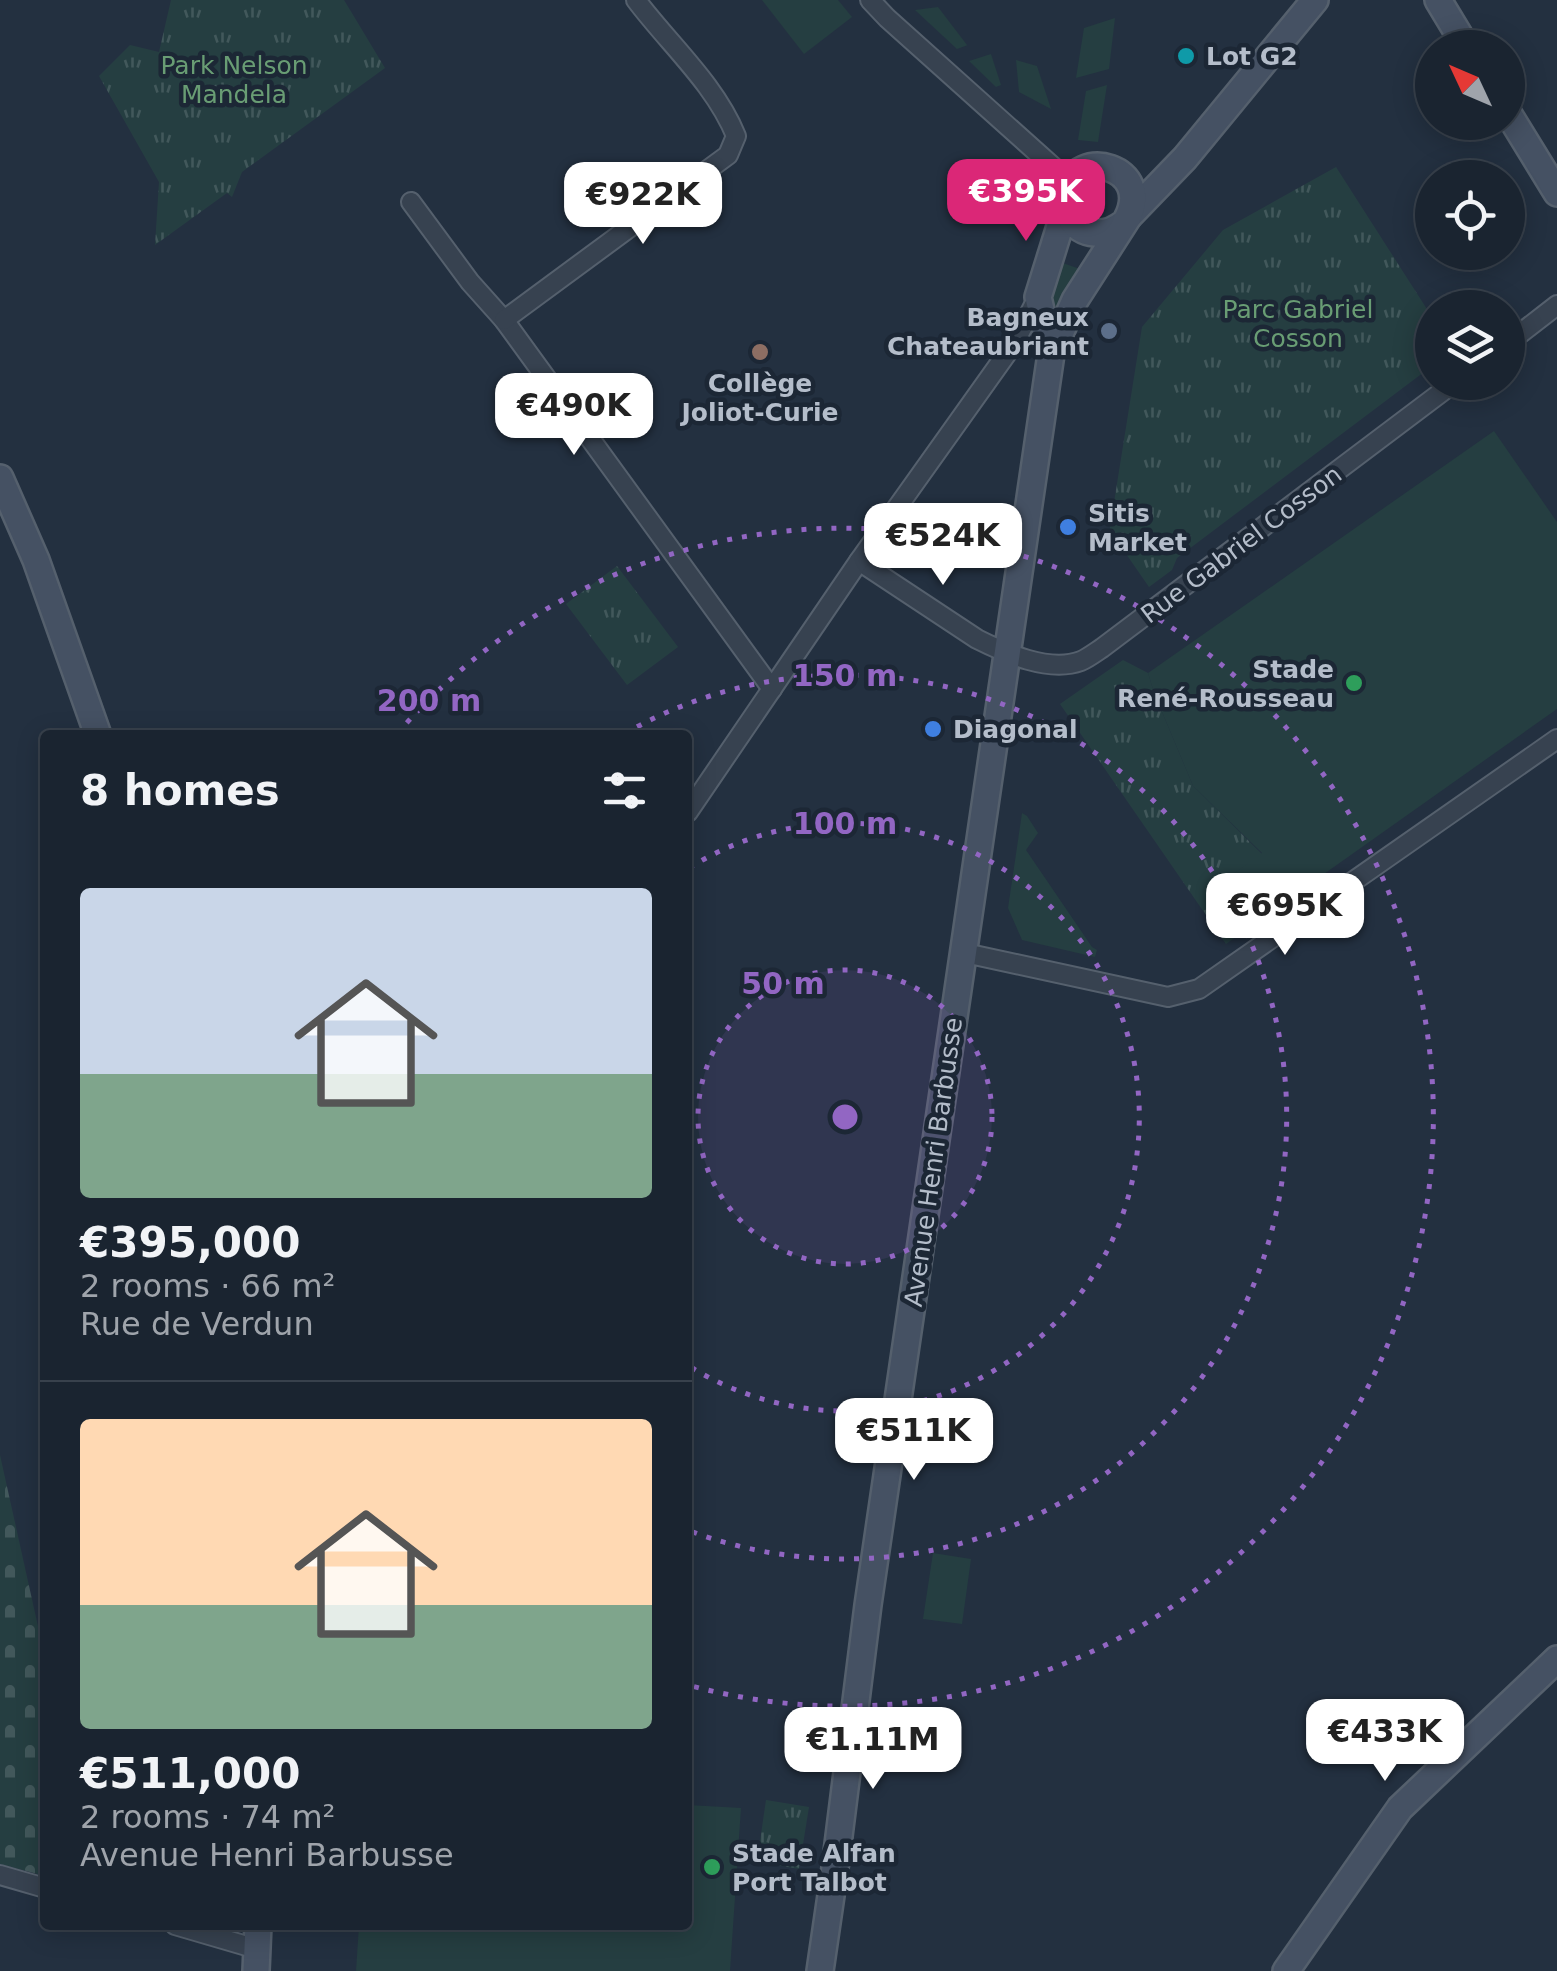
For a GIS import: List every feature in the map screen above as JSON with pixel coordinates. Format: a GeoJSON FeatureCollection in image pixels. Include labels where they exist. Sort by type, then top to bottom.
{"type":"FeatureCollection","features":[{"type":"Feature","properties":{"kind":"main road","name":"Avenue Henri Barbusse"},"geometry":{"type":"LineString","coordinates":[[820,1971],[868,1606],[1051,354],[1075,300],[1127,219],[1184,158],[1315,0]]}},
{"type":"Feature","properties":{"kind":"main road"},"geometry":{"type":"LineString","coordinates":[[1438,0],[1456,30]]}},
{"type":"Feature","properties":{"kind":"main road"},"geometry":{"type":"LineString","coordinates":[[1525,140],[1557,193]]}},
{"type":"Feature","properties":{"kind":"main road"},"geometry":{"type":"LineString","coordinates":[[1038,297],[1068,194],[1080,171],[1101,166],[1120,173],[1128,181],[1133,198],[1127,219],[1116,230],[1095,234],[1076,225],[1068,194]]}},
{"type":"Feature","properties":{"kind":"main road"},"geometry":{"type":"LineString","coordinates":[[1128,181],[1169,174]]}},
{"type":"Feature","properties":{"kind":"main road","name":"Avenue Henri Barbusse"},"geometry":{"type":"LineString","coordinates":[[1038,297],[1051,354]]}},
{"type":"Feature","properties":{"kind":"main road"},"geometry":{"type":"LineString","coordinates":[[0,478],[36,560],[96,730]]}},
{"type":"Feature","properties":{"kind":"main road"},"geometry":{"type":"LineString","coordinates":[[1286,1971],[1400,1808],[1557,1660]]}},
{"type":"Feature","properties":{"kind":"street"},"geometry":{"type":"LineString","coordinates":[[504,320],[728,155],[736,136],[728,118],[684,57],[636,0]]}},
{"type":"Feature","properties":{"kind":"street"},"geometry":{"type":"LineString","coordinates":[[870,0],[1068,194]]}},
{"type":"Feature","properties":{"kind":"street"},"geometry":{"type":"LineString","coordinates":[[411,202],[470,282],[504,320],[772,689]]}},
{"type":"Feature","properties":{"kind":"street"},"geometry":{"type":"LineString","coordinates":[[692,806],[1015,342],[1038,297]]}},
{"type":"Feature","properties":{"kind":"street"},"geometry":{"type":"LineString","coordinates":[[1525,329],[1557,305]]}},
{"type":"Feature","properties":{"kind":"street","name":"Rue Gabriel Cosson"},"geometry":{"type":"LineString","coordinates":[[859,561],[977,638],[1035,661],[1059,665],[1080,662],[1431,400]]}},
{"type":"Feature","properties":{"kind":"street"},"geometry":{"type":"LineString","coordinates":[[964,953],[1168,997],[1199,989],[1557,738]]}},
{"type":"Feature","properties":{"kind":"street"},"geometry":{"type":"LineString","coordinates":[[0,1876],[40,1887]]}},
{"type":"Feature","properties":{"kind":"street"},"geometry":{"type":"LineString","coordinates":[[193,1930],[257,1948]]}},
{"type":"Feature","properties":{"kind":"green space","name":"Park Nelson Mandela"},"geometry":{"type":"Polygon","coordinates":[[[171,0],[344,0],[385,68],[242,172],[232,197],[227,193],[155,245],[159,182],[99,76],[130,45],[159,52],[171,0]]]}},
{"type":"Feature","properties":{"kind":"green space"},"geometry":{"type":"Polygon","coordinates":[[[762,0],[838,0],[852,17],[804,54],[762,0]]]}},
{"type":"Feature","properties":{"kind":"green space"},"geometry":{"type":"Polygon","coordinates":[[[938,7],[968,45],[957,49],[915,10],[938,7]]]}},
{"type":"Feature","properties":{"kind":"green space"},"geometry":{"type":"Polygon","coordinates":[[[1115,18],[1109,69],[1076,78],[1084,28],[1115,18]]]}},
{"type":"Feature","properties":{"kind":"green space"},"geometry":{"type":"Polygon","coordinates":[[[991,54],[1001,85],[996,87],[969,61],[991,54]]]}},
{"type":"Feature","properties":{"kind":"green space"},"geometry":{"type":"Polygon","coordinates":[[[1016,60],[1037,66],[1051,109],[1019,92],[1016,60]]]}},
{"type":"Feature","properties":{"kind":"green space"},"geometry":{"type":"Polygon","coordinates":[[[1107,85],[1098,142],[1078,140],[1086,91],[1107,85]]]}},
{"type":"Feature","properties":{"kind":"green space","name":"Parc Gabriel Cosson"},"geometry":{"type":"Polygon","coordinates":[[[1336,167],[1415,290],[1415,379],[1177,558],[1172,570],[1149,587],[1122,548],[1108,540],[1142,327],[1223,230],[1336,167]]]}},
{"type":"Feature","properties":{"kind":"green space"},"geometry":{"type":"Polygon","coordinates":[[[1057,261],[1083,270],[1055,334],[1049,290],[1057,261]]]}},
{"type":"Feature","properties":{"kind":"green space","name":"Stade René-Rousseau"},"geometry":{"type":"Polygon","coordinates":[[[1494,431],[1557,522],[1557,709],[1259,920],[1227,878],[1262,853],[1193,786],[1148,673],[1494,431]]]}},
{"type":"Feature","properties":{"kind":"green space"},"geometry":{"type":"Polygon","coordinates":[[[617,566],[678,647],[627,685],[566,604],[617,566]]]}},
{"type":"Feature","properties":{"kind":"green space"},"geometry":{"type":"Polygon","coordinates":[[[1123,660],[1148,673],[1193,786],[1262,854],[1227,878],[1259,920],[1226,944],[1060,704],[1123,660]]]}},
{"type":"Feature","properties":{"kind":"green space"},"geometry":{"type":"Polygon","coordinates":[[[1022,813],[1038,833],[1026,850],[1097,950],[1095,957],[1022,940],[1008,908],[1022,813]]]}},
{"type":"Feature","properties":{"kind":"green space"},"geometry":{"type":"Polygon","coordinates":[[[0,1455],[40,1635],[40,1875],[0,1864],[0,1455]]]}},
{"type":"Feature","properties":{"kind":"green space"},"geometry":{"type":"Polygon","coordinates":[[[933,1553],[971,1559],[962,1624],[923,1619],[933,1553]]]}},
{"type":"Feature","properties":{"kind":"green space"},"geometry":{"type":"Polygon","coordinates":[[[766,1800],[809,1807],[799,1869],[757,1862],[766,1800]]]}},
{"type":"Feature","properties":{"kind":"green space","name":"Stade Alfan Port Talbot"},"geometry":{"type":"Polygon","coordinates":[[[692,1805],[741,1808],[730,1971],[356,1971],[359,1930],[692,1930],[692,1805]]]}},
{"type":"Feature","properties":{"kind":"place","name":"Lot G2"},"geometry":{"type":"Point","coordinates":[1186,56]}},
{"type":"Feature","properties":{"kind":"place","name":"Bagneux Chateaubriant"},"geometry":{"type":"Point","coordinates":[1109,331]}},
{"type":"Feature","properties":{"kind":"place","name":"Collège Joliot-Curie"},"geometry":{"type":"Point","coordinates":[760,352]}},
{"type":"Feature","properties":{"kind":"place","name":"Sitis Market"},"geometry":{"type":"Point","coordinates":[1068,527]}},
{"type":"Feature","properties":{"kind":"place","name":"Stade René-Rousseau"},"geometry":{"type":"Point","coordinates":[1354,683]}},
{"type":"Feature","properties":{"kind":"place","name":"Diagonal"},"geometry":{"type":"Point","coordinates":[933,729]}},
{"type":"Feature","properties":{"kind":"place","name":"Stade Alfan Port Talbot"},"geometry":{"type":"Point","coordinates":[712,1867]}}]}
